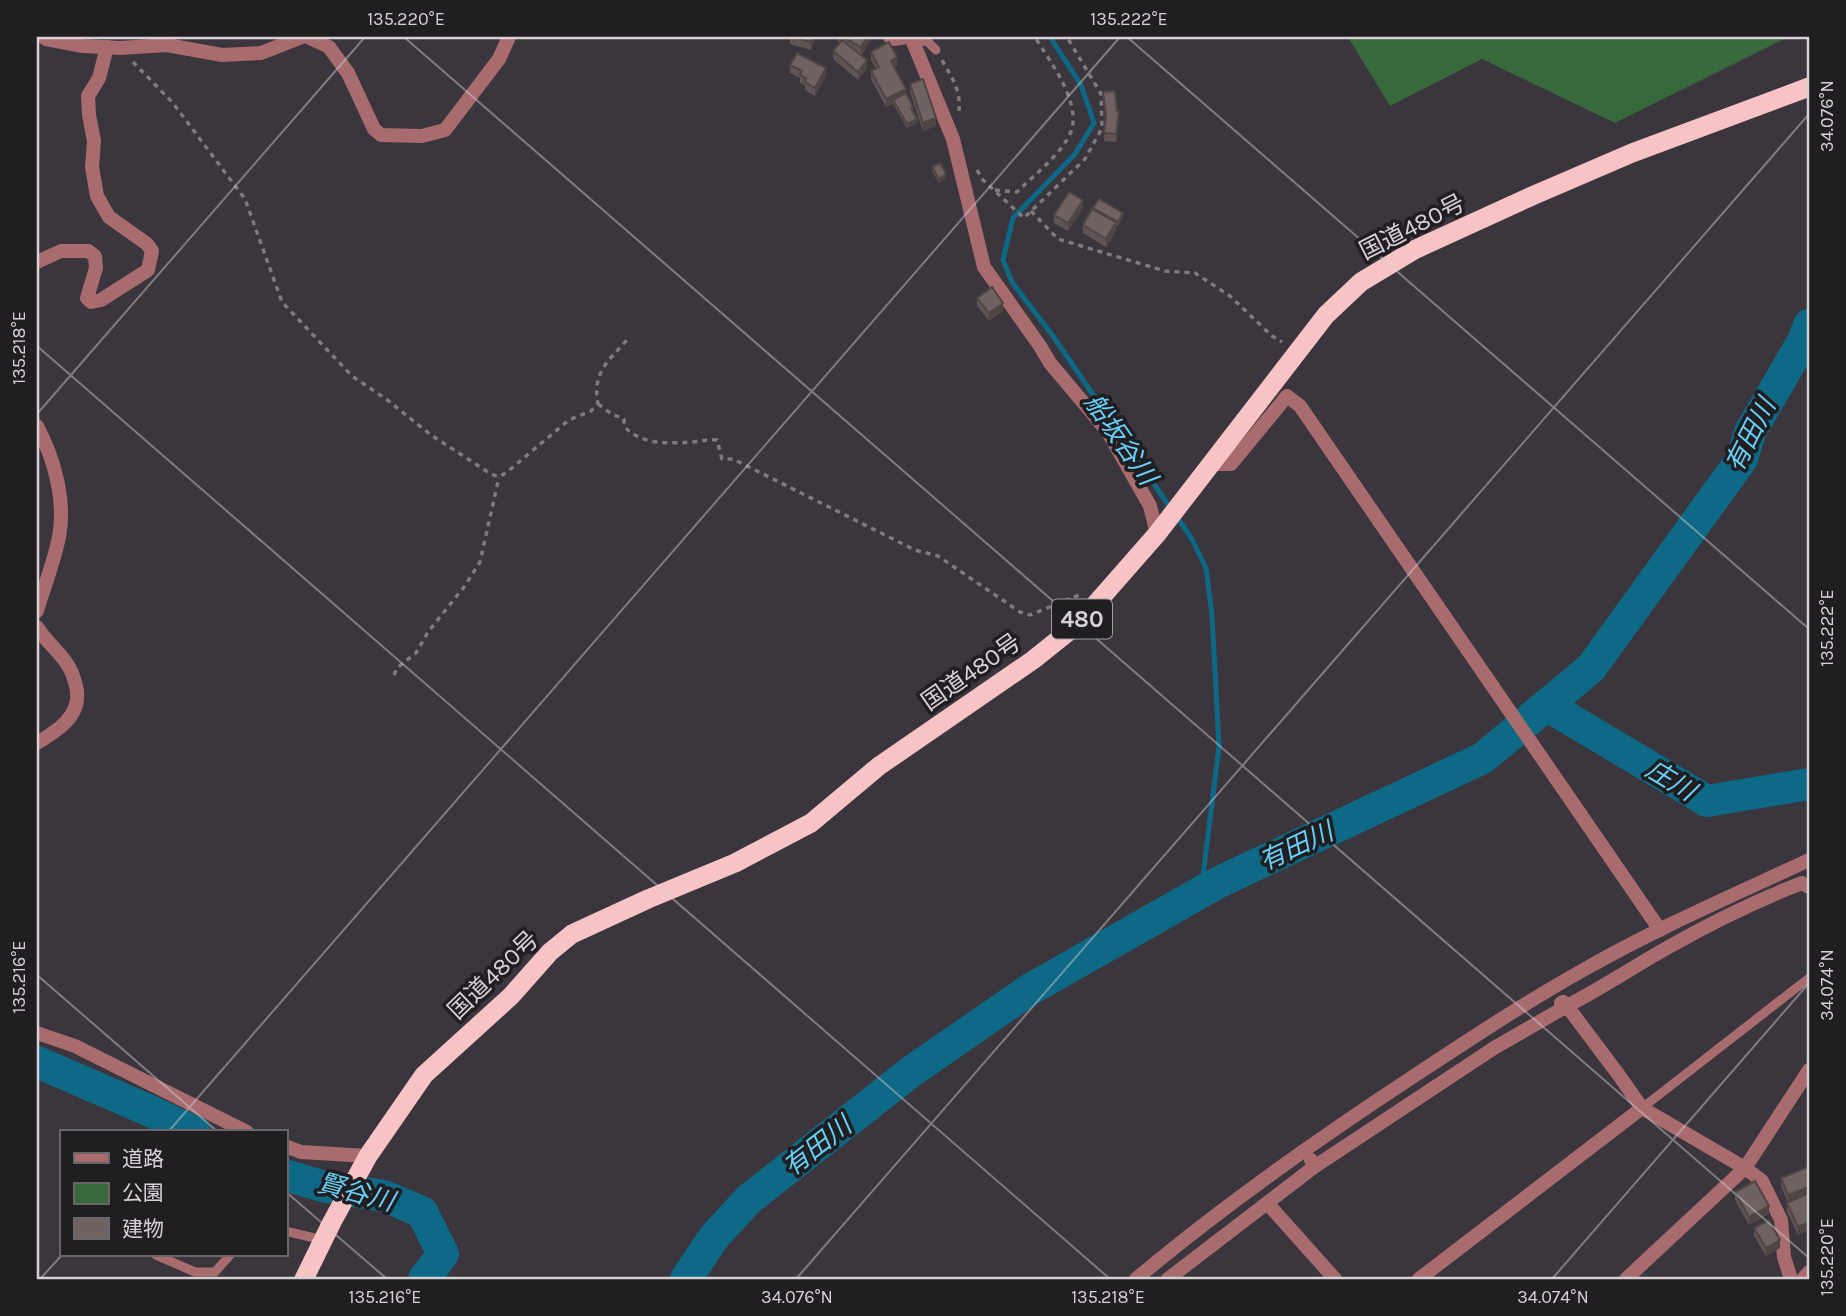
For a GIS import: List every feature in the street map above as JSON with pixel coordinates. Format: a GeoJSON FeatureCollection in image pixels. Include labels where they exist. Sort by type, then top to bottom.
{"type":"FeatureCollection","features":[{"type":"Feature","properties":{"kind":"highway","name":"国道480号"},"geometry":{"type":"LineString","coordinates":[[304,1279],[368,1156],[424,1075],[511,996],[550,952],[572,934],[736,863],[811,823],[878,766],[1033,660],[1078,624],[1157,534],[1326,316],[1361,282],[1414,250],[1532,195],[1632,153],[1809,87]]}},
{"type":"Feature","properties":{"kind":"street"},"geometry":{"type":"LineString","coordinates":[[43,37],[83,46],[167,46],[222,55],[261,53],[302,37]]}},
{"type":"Feature","properties":{"kind":"street"},"geometry":{"type":"LineString","coordinates":[[308,37],[328,47],[348,73],[374,129],[381,135],[422,136],[445,130],[499,59],[509,37]]}},
{"type":"Feature","properties":{"kind":"street"},"geometry":{"type":"LineString","coordinates":[[890,37],[910,38],[953,139],[984,267],[1041,346],[1050,363],[1108,432],[1150,506],[1157,534]]}},
{"type":"Feature","properties":{"kind":"street"},"geometry":{"type":"LineString","coordinates":[[37,262],[61,251],[89,251],[95,256],[96,268],[87,298],[91,302],[101,300],[148,270],[152,251],[147,244],[109,217],[97,196],[92,167],[94,141],[88,96],[114,48]]}},
{"type":"Feature","properties":{"kind":"street"},"geometry":{"type":"LineString","coordinates":[[1211,464],[1231,464],[1287,396],[1300,406],[1657,924]]}},
{"type":"Feature","properties":{"kind":"street"},"geometry":{"type":"LineString","coordinates":[[37,426],[47,446],[61,499],[59,537],[37,611]]}},
{"type":"Feature","properties":{"kind":"street"},"geometry":{"type":"LineString","coordinates":[[37,627],[66,661],[75,678],[78,700],[73,715],[52,734],[37,743]]}},
{"type":"Feature","properties":{"kind":"street"},"geometry":{"type":"LineString","coordinates":[[1136,1279],[1179,1243],[1306,1150],[1495,1024],[1657,924],[1809,860]]}},
{"type":"Feature","properties":{"kind":"street"},"geometry":{"type":"LineString","coordinates":[[1167,1279],[1314,1167],[1494,1048],[1665,949],[1758,900],[1802,883],[1809,887]]}},
{"type":"Feature","properties":{"kind":"street"},"geometry":{"type":"LineString","coordinates":[[1495,1024],[1508,1029],[1563,1002],[1642,1108],[1745,1168],[1762,1181],[1781,1220],[1784,1257],[1791,1279]]}},
{"type":"Feature","properties":{"kind":"street"},"geometry":{"type":"LineString","coordinates":[[37,1033],[75,1046],[243,1130]]}},
{"type":"Feature","properties":{"kind":"street"},"geometry":{"type":"LineString","coordinates":[[1626,1279],[1745,1168],[1809,1070]]}},
{"type":"Feature","properties":{"kind":"street"},"geometry":{"type":"LineString","coordinates":[[1419,1279],[1642,1108]]}},
{"type":"Feature","properties":{"kind":"street"},"geometry":{"type":"LineString","coordinates":[[287,1147],[301,1152],[368,1156]]}},
{"type":"Feature","properties":{"kind":"street"},"geometry":{"type":"LineString","coordinates":[[1306,1150],[1314,1167]]}},
{"type":"Feature","properties":{"kind":"street"},"geometry":{"type":"LineString","coordinates":[[1267,1203],[1335,1279]]}},
{"type":"Feature","properties":{"kind":"street"},"geometry":{"type":"LineString","coordinates":[[1803,1279],[1809,1272]]}},
{"type":"Feature","properties":{"kind":"lane"},"geometry":{"type":"LineString","coordinates":[[910,38],[928,41],[936,50]]}},
{"type":"Feature","properties":{"kind":"lane"},"geometry":{"type":"LineString","coordinates":[[1642,1108],[1809,978]]}},
{"type":"Feature","properties":{"kind":"lane"},"geometry":{"type":"LineString","coordinates":[[287,1231],[323,1240]]}},
{"type":"Feature","properties":{"kind":"lane"},"geometry":{"type":"LineString","coordinates":[[158,1256],[195,1272],[215,1272],[229,1256]]}},
{"type":"Feature","properties":{"kind":"path"},"geometry":{"type":"LineString","coordinates":[[993,189],[1017,191],[1055,154],[1070,134],[1073,115],[1067,91],[1035,37]]}},
{"type":"Feature","properties":{"kind":"path"},"geometry":{"type":"LineString","coordinates":[[1000,196],[1024,218],[1085,159],[1102,128],[1101,94],[1068,37]]}},
{"type":"Feature","properties":{"kind":"path"},"geometry":{"type":"LineString","coordinates":[[114,48],[173,103],[244,199],[282,302],[352,376],[432,435],[499,477]]}},
{"type":"Feature","properties":{"kind":"path"},"geometry":{"type":"LineString","coordinates":[[1031,211],[1058,239],[1165,271],[1195,272],[1230,296],[1272,336],[1299,351]]}},
{"type":"Feature","properties":{"kind":"path"},"geometry":{"type":"LineString","coordinates":[[627,340],[603,366],[597,380],[596,394],[598,404],[624,419],[624,426],[630,433],[658,443],[718,440],[722,459],[733,459],[915,550],[938,556],[1020,612],[1030,615],[1082,594]]}},
{"type":"Feature","properties":{"kind":"path"},"geometry":{"type":"LineString","coordinates":[[394,675],[397,668],[416,653],[428,632],[480,562],[499,477],[569,420],[591,411],[598,404]]}},
{"type":"Feature","properties":{"kind":"green space"},"geometry":{"type":"Polygon","coordinates":[[[1348,37],[1788,37],[1615,123],[1482,59],[1390,106],[1348,37]]]}},
{"type":"Feature","properties":{"kind":"building"},"geometry":{"type":"Polygon","coordinates":[[[793,37],[813,37],[811,42],[793,37]]]}},
{"type":"Feature","properties":{"kind":"building"},"geometry":{"type":"Polygon","coordinates":[[[843,37],[867,37],[861,47],[843,37]]]}},
{"type":"Feature","properties":{"kind":"building"},"geometry":{"type":"Polygon","coordinates":[[[842,40],[867,60],[858,72],[833,51],[842,40]]]}},
{"type":"Feature","properties":{"kind":"building"},"geometry":{"type":"Polygon","coordinates":[[[889,42],[897,57],[891,61],[906,89],[886,99],[871,71],[879,67],[871,52],[889,42]]]}},
{"type":"Feature","properties":{"kind":"building"},"geometry":{"type":"Polygon","coordinates":[[[797,53],[826,68],[815,88],[805,82],[806,78],[800,75],[802,71],[790,65],[797,53]]]}},
{"type":"Feature","properties":{"kind":"building"},"geometry":{"type":"Polygon","coordinates":[[[923,79],[936,118],[923,123],[910,84],[923,79]]]}},
{"type":"Feature","properties":{"kind":"building"},"geometry":{"type":"Polygon","coordinates":[[[1115,91],[1119,111],[1116,134],[1104,133],[1106,115],[1103,92],[1115,91]]]}},
{"type":"Feature","properties":{"kind":"building"},"geometry":{"type":"Polygon","coordinates":[[[906,93],[917,119],[907,124],[893,100],[906,93]]]}},
{"type":"Feature","properties":{"kind":"building"},"geometry":{"type":"Polygon","coordinates":[[[940,163],[946,174],[939,179],[932,167],[940,163]]]}},
{"type":"Feature","properties":{"kind":"building"},"geometry":{"type":"Polygon","coordinates":[[[1069,192],[1083,200],[1068,223],[1054,215],[1069,192]]]}},
{"type":"Feature","properties":{"kind":"building"},"geometry":{"type":"Polygon","coordinates":[[[1099,199],[1123,213],[1118,222],[1093,208],[1099,199]]]}},
{"type":"Feature","properties":{"kind":"building"},"geometry":{"type":"Polygon","coordinates":[[[1092,209],[1116,222],[1106,239],[1083,225],[1092,209]]]}},
{"type":"Feature","properties":{"kind":"building"},"geometry":{"type":"Polygon","coordinates":[[[992,287],[1003,303],[989,313],[977,298],[992,287]]]}},
{"type":"Feature","properties":{"kind":"building"},"geometry":{"type":"Polygon","coordinates":[[[1808,1167],[1809,1187],[1788,1195],[1781,1178],[1808,1167]]]}},
{"type":"Feature","properties":{"kind":"building"},"geometry":{"type":"Polygon","coordinates":[[[1755,1181],[1769,1206],[1749,1217],[1735,1192],[1755,1181]]]}},
{"type":"Feature","properties":{"kind":"building"},"geometry":{"type":"Polygon","coordinates":[[[1809,1193],[1809,1222],[1798,1227],[1787,1203],[1809,1193]]]}},
{"type":"Feature","properties":{"kind":"building"},"geometry":{"type":"Polygon","coordinates":[[[1769,1220],[1780,1240],[1766,1248],[1754,1228],[1769,1220]]]}},
{"type":"Feature","properties":{"kind":"waterway","name":"船坂谷川"},"geometry":{"type":"LineString","coordinates":[[1050,37],[1081,85],[1094,123],[1075,154],[1013,218],[1003,260],[1012,282],[1053,336],[1171,509]]}},
{"type":"Feature","properties":{"kind":"waterway","name":"有田川"},"geometry":{"type":"LineString","coordinates":[[686,1279],[714,1237],[749,1199],[912,1071],[1029,990],[1217,883],[1483,758],[1591,668],[1742,459],[1750,432],[1803,341],[1809,325]]}},
{"type":"Feature","properties":{"kind":"waterway","name":"船坂谷川"},"geometry":{"type":"LineString","coordinates":[[1177,517],[1192,539],[1206,568],[1212,615],[1219,747],[1201,892]]}},
{"type":"Feature","properties":{"kind":"waterway","name":"庄川"},"geometry":{"type":"LineString","coordinates":[[1546,705],[1707,801],[1809,784]]}},
{"type":"Feature","properties":{"kind":"waterway","name":"賢谷川"},"geometry":{"type":"LineString","coordinates":[[37,1062],[191,1130]]}},
{"type":"Feature","properties":{"kind":"waterway","name":"賢谷川"},"geometry":{"type":"LineString","coordinates":[[287,1176],[322,1186],[384,1196],[422,1212],[443,1254],[424,1279]]}}]}
